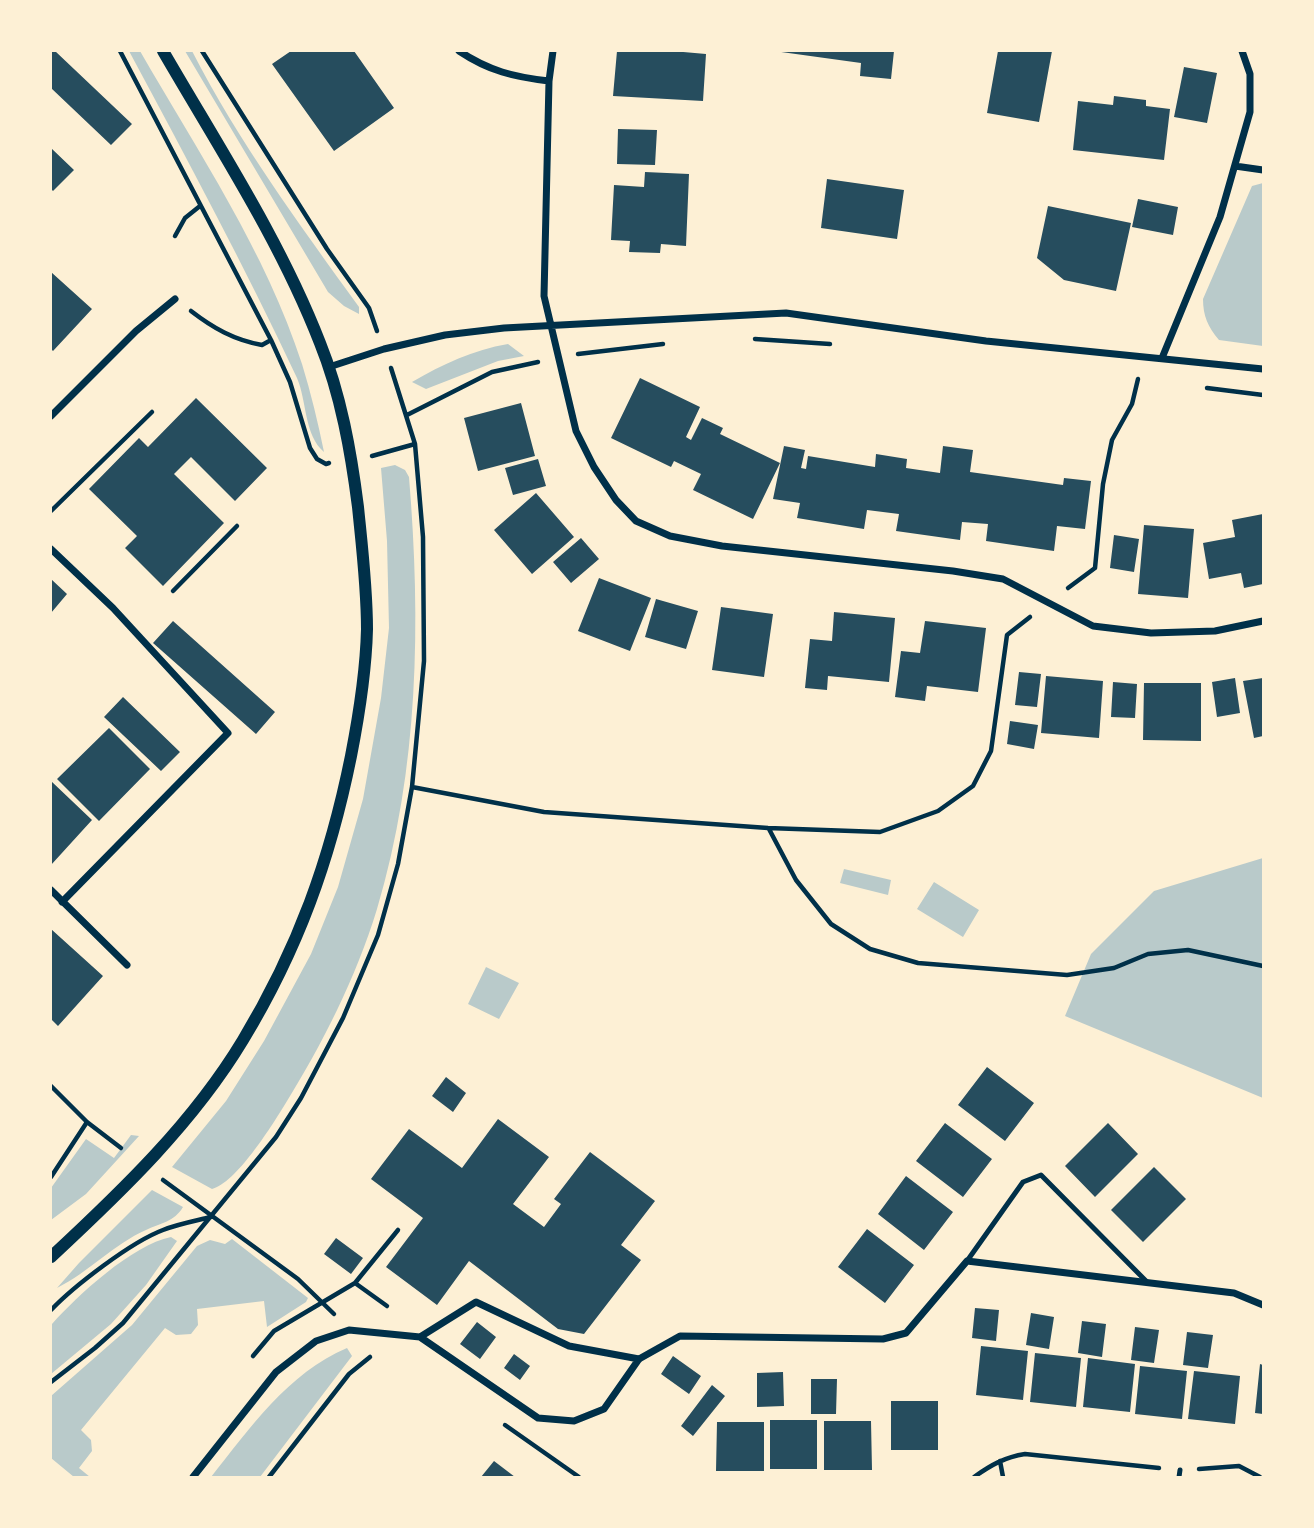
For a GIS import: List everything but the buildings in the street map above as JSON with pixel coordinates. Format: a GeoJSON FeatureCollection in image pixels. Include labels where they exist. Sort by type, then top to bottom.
{"type":"FeatureCollection","features":[{"type":"Feature","properties":{"kind":"street"},"geometry":{"type":"LineString","coordinates":[[51,1257],[115,1198],[191,1115],[242,1042],[278,978],[317,889],[341,805],[360,710],[367,629],[363,551],[352,459],[329,367],[309,317],[262,222],[163,51]]}},
{"type":"Feature","properties":{"kind":"street"},"geometry":{"type":"LineString","coordinates":[[460,51],[473,61],[516,78],[549,81]]}},
{"type":"Feature","properties":{"kind":"street"},"geometry":{"type":"LineString","coordinates":[[553,51],[549,81],[544,296],[576,431],[594,467],[616,500],[636,521],[670,537],[722,546],[953,571],[1003,579],[1093,626],[1151,633],[1215,631],[1263,621]]}},
{"type":"Feature","properties":{"kind":"street"},"geometry":{"type":"LineString","coordinates":[[1162,358],[1220,217],[1250,112],[1250,74],[1241,51]]}},
{"type":"Feature","properties":{"kind":"street"},"geometry":{"type":"LineString","coordinates":[[1236,166],[1263,170]]}},
{"type":"Feature","properties":{"kind":"street"},"geometry":{"type":"LineString","coordinates":[[51,416],[136,331],[175,299]]}},
{"type":"Feature","properties":{"kind":"street"},"geometry":{"type":"LineString","coordinates":[[329,367],[384,349],[445,335],[551,325],[786,313],[986,341],[1263,369]]}},
{"type":"Feature","properties":{"kind":"street"},"geometry":{"type":"LineString","coordinates":[[51,549],[113,608],[228,733],[62,902]]}},
{"type":"Feature","properties":{"kind":"street"},"geometry":{"type":"LineString","coordinates":[[51,890],[127,965]]}},
{"type":"Feature","properties":{"kind":"street"},"geometry":{"type":"LineString","coordinates":[[193,1477],[276,1372],[316,1341],[349,1330],[420,1337],[538,1418],[574,1421],[604,1409],[639,1359],[680,1336],[883,1339],[906,1333],[967,1261],[1234,1293],[1263,1305]]}},
{"type":"Feature","properties":{"kind":"street"},"geometry":{"type":"LineString","coordinates":[[420,1337],[477,1302],[569,1346],[639,1359]]}},
{"type":"Feature","properties":{"kind":"lane"},"geometry":{"type":"LineString","coordinates":[[967,1261],[1023,1182],[1041,1175],[1148,1283]]}},
{"type":"Feature","properties":{"kind":"path"},"geometry":{"type":"LineString","coordinates":[[120,51],[271,340],[290,382],[310,448],[317,459],[326,464]]}},
{"type":"Feature","properties":{"kind":"path"},"geometry":{"type":"LineString","coordinates":[[175,236],[185,218],[200,206]]}},
{"type":"Feature","properties":{"kind":"path"},"geometry":{"type":"LineString","coordinates":[[175,299],[214,329],[245,342],[262,345],[271,340]]}},
{"type":"Feature","properties":{"kind":"path"},"geometry":{"type":"LineString","coordinates":[[751,339],[841,344]]}},
{"type":"Feature","properties":{"kind":"path"},"geometry":{"type":"LineString","coordinates":[[407,415],[492,372],[559,357],[673,343]]}},
{"type":"Feature","properties":{"kind":"path"},"geometry":{"type":"LineString","coordinates":[[412,787],[544,812],[768,828],[880,832],[938,811],[973,786],[991,751],[1007,635],[1095,568],[1103,484],[1112,440],[1132,404],[1138,379],[1127,378]]}},
{"type":"Feature","properties":{"kind":"path"},"geometry":{"type":"LineString","coordinates":[[1194,386],[1263,396]]}},
{"type":"Feature","properties":{"kind":"path"},"geometry":{"type":"LineString","coordinates":[[51,511],[152,412]]}},
{"type":"Feature","properties":{"kind":"path"},"geometry":{"type":"LineString","coordinates":[[380,455],[415,444]]}},
{"type":"Feature","properties":{"kind":"path"},"geometry":{"type":"LineString","coordinates":[[173,590],[237,526]]}},
{"type":"Feature","properties":{"kind":"path"},"geometry":{"type":"LineString","coordinates":[[768,828],[796,880],[831,925],[870,949],[918,963],[1067,975],[1114,968],[1148,954],[1188,950],[1263,966]]}},
{"type":"Feature","properties":{"kind":"path"},"geometry":{"type":"LineString","coordinates":[[51,1086],[87,1122],[121,1148]]}},
{"type":"Feature","properties":{"kind":"path"},"geometry":{"type":"LineString","coordinates":[[51,1177],[87,1122]]}},
{"type":"Feature","properties":{"kind":"path"},"geometry":{"type":"LineString","coordinates":[[163,1180],[213,1216]]}},
{"type":"Feature","properties":{"kind":"path"},"geometry":{"type":"LineString","coordinates":[[51,1310],[67,1294],[136,1243],[163,1230],[213,1216]]}},
{"type":"Feature","properties":{"kind":"path"},"geometry":{"type":"LineString","coordinates":[[51,1382],[123,1323],[213,1216]]}},
{"type":"Feature","properties":{"kind":"path"},"geometry":{"type":"LineString","coordinates":[[253,1356],[274,1331],[355,1283],[398,1230]]}},
{"type":"Feature","properties":{"kind":"path"},"geometry":{"type":"LineString","coordinates":[[355,1283],[387,1306]]}},
{"type":"Feature","properties":{"kind":"path"},"geometry":{"type":"LineString","coordinates":[[269,1477],[349,1374],[370,1357]]}},
{"type":"Feature","properties":{"kind":"path"},"geometry":{"type":"LineString","coordinates":[[974,1477],[1000,1461],[1025,1454],[1179,1474],[1239,1466],[1260,1477]]}},
{"type":"Feature","properties":{"kind":"path"},"geometry":{"type":"LineString","coordinates":[[1000,1461],[1003,1477]]}},
{"type":"Feature","properties":{"kind":"shaded area"},"geometry":{"type":"Polygon","coordinates":[[[129,51],[140,51],[229,203],[270,282],[302,364],[324,452],[309,427],[297,378],[215,213],[129,51]]]}},
{"type":"Feature","properties":{"kind":"shaded area"},"geometry":{"type":"Polygon","coordinates":[[[185,51],[192,51],[249,150],[359,307],[359,314],[344,306],[328,292],[185,51]]]}},
{"type":"Feature","properties":{"kind":"shaded area"},"geometry":{"type":"Polygon","coordinates":[[[1263,183],[1263,346],[1219,340],[1207,321],[1203,299],[1252,186],[1263,183]]]}},
{"type":"Feature","properties":{"kind":"shaded area"},"geometry":{"type":"Polygon","coordinates":[[[508,344],[524,356],[498,361],[426,389],[412,382],[458,358],[508,344]]]}},
{"type":"Feature","properties":{"kind":"shaded area"},"geometry":{"type":"Polygon","coordinates":[[[395,465],[405,470],[409,477],[415,640],[409,749],[391,856],[369,935],[325,1035],[262,1140],[232,1176],[212,1189],[172,1167],[226,1101],[264,1041],[311,954],[338,887],[363,799],[381,698],[389,628],[387,541],[381,468],[395,465]]]}},
{"type":"Feature","properties":{"kind":"shaded area"},"geometry":{"type":"Polygon","coordinates":[[[1263,858],[1263,1098],[1065,1016],[1091,954],[1154,891],[1263,858]]]}},
{"type":"Feature","properties":{"kind":"shaded area"},"geometry":{"type":"Polygon","coordinates":[[[844,869],[891,880],[888,895],[840,883],[844,869]]]}},
{"type":"Feature","properties":{"kind":"shaded area"},"geometry":{"type":"Polygon","coordinates":[[[934,882],[979,910],[963,937],[917,909],[934,882]]]}},
{"type":"Feature","properties":{"kind":"shaded area"},"geometry":{"type":"Polygon","coordinates":[[[486,967],[519,983],[499,1019],[468,1004],[486,967]]]}},
{"type":"Feature","properties":{"kind":"shaded area"},"geometry":{"type":"Polygon","coordinates":[[[131,1135],[139,1136],[86,1194],[51,1220],[51,1188],[86,1139],[114,1158],[131,1135]]]}},
{"type":"Feature","properties":{"kind":"shaded area"},"geometry":{"type":"Polygon","coordinates":[[[152,1190],[183,1207],[171,1219],[134,1236],[57,1288],[79,1263],[152,1190]]]}},
{"type":"Feature","properties":{"kind":"shaded area"},"geometry":{"type":"Polygon","coordinates":[[[171,1237],[177,1241],[146,1285],[111,1324],[51,1374],[52,1324],[76,1299],[123,1260],[171,1237]]]}},
{"type":"Feature","properties":{"kind":"shaded area"},"geometry":{"type":"Polygon","coordinates":[[[232,1239],[308,1298],[306,1302],[267,1327],[264,1301],[197,1309],[198,1325],[191,1334],[176,1335],[165,1328],[81,1430],[91,1440],[92,1451],[79,1468],[90,1477],[74,1477],[51,1458],[51,1396],[132,1325],[197,1246],[210,1240],[225,1244],[232,1239]]]}},
{"type":"Feature","properties":{"kind":"shaded area"},"geometry":{"type":"Polygon","coordinates":[[[347,1348],[352,1356],[260,1477],[211,1477],[256,1421],[288,1387],[306,1372],[347,1348]]]}}]}
